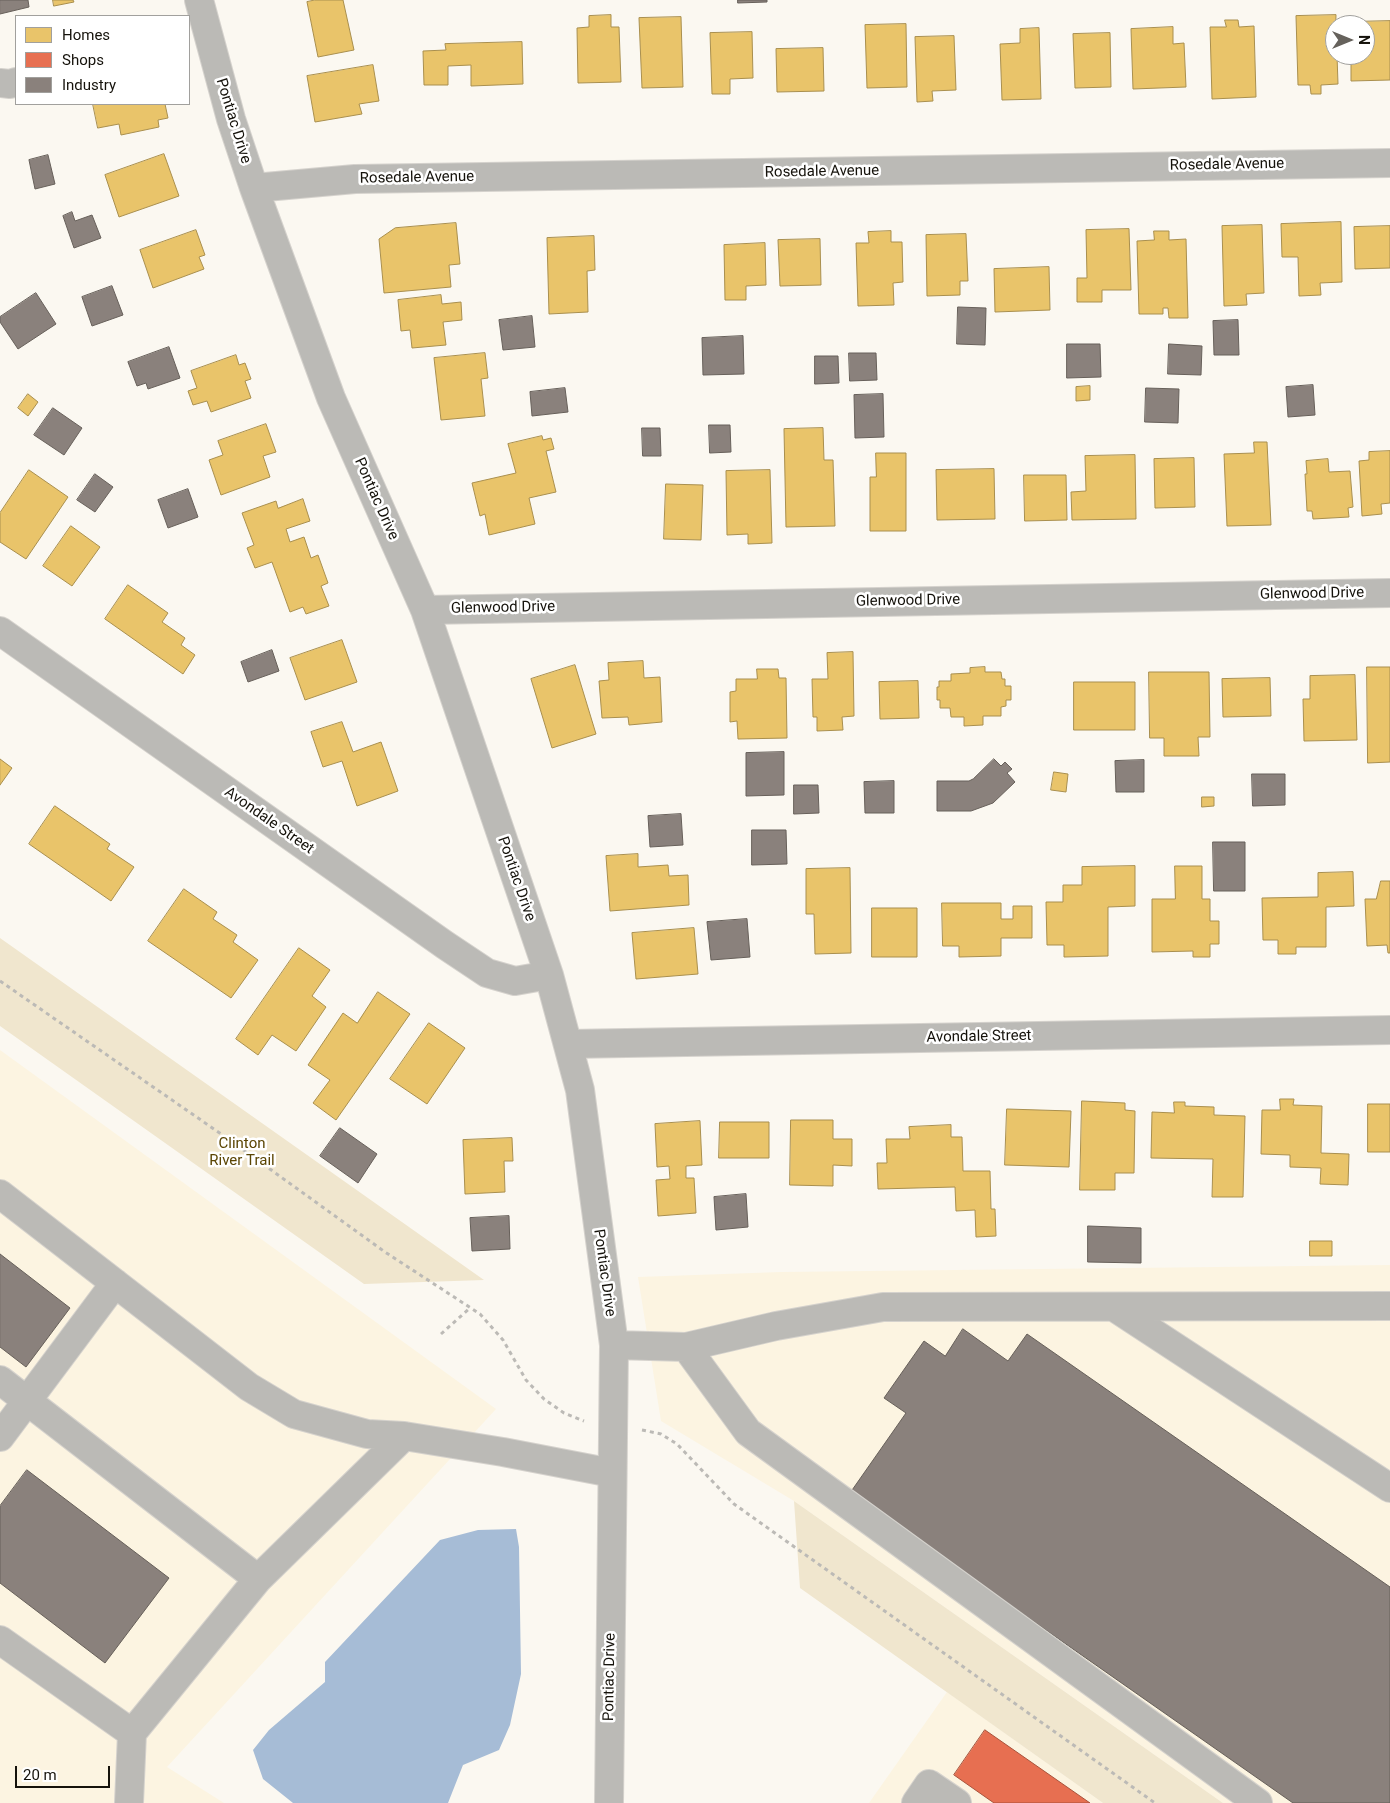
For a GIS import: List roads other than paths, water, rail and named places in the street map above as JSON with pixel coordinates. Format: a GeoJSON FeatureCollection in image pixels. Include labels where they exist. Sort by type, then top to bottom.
{"type":"FeatureCollection","features":[{"type":"Feature","properties":{"kind":"street","name":"Pontiac Drive"},"geometry":{"type":"LineString","coordinates":[[198,18],[254,188],[331,398],[425,610],[549,975],[580,1090],[614,1345],[609,1803]]}},
{"type":"Feature","properties":{"kind":"street"},"geometry":{"type":"LineString","coordinates":[[0,83],[15,82]]}},
{"type":"Feature","properties":{"kind":"street","name":"Rosedale Avenue"},"geometry":{"type":"LineString","coordinates":[[254,188],[355,179],[1390,163]]}},
{"type":"Feature","properties":{"kind":"street","name":"Glenwood Drive"},"geometry":{"type":"LineString","coordinates":[[425,610],[1390,593]]}},
{"type":"Feature","properties":{"kind":"street","name":"Avondale Street"},"geometry":{"type":"LineString","coordinates":[[0,631],[487,973],[515,981],[549,975]]}},
{"type":"Feature","properties":{"kind":"street","name":"Avondale Street"},"geometry":{"type":"LineString","coordinates":[[568,1044],[1390,1030]]}},
{"type":"Feature","properties":{"kind":"street"},"geometry":{"type":"LineString","coordinates":[[0,1194],[249,1387],[294,1414],[367,1434],[404,1436],[503,1452],[612,1474]]}},
{"type":"Feature","properties":{"kind":"street"},"geometry":{"type":"LineString","coordinates":[[0,1437],[115,1283]]}},
{"type":"Feature","properties":{"kind":"street"},"geometry":{"type":"LineString","coordinates":[[614,1345],[686,1347],[776,1326],[883,1307],[1390,1306]]}},
{"type":"Feature","properties":{"kind":"street"},"geometry":{"type":"LineString","coordinates":[[1114,1307],[1390,1488]]}},
{"type":"Feature","properties":{"kind":"street"},"geometry":{"type":"LineString","coordinates":[[686,1347],[748,1432],[1258,1803]]}},
{"type":"Feature","properties":{"kind":"street"},"geometry":{"type":"LineString","coordinates":[[0,1380],[258,1579]]}},
{"type":"Feature","properties":{"kind":"street"},"geometry":{"type":"LineString","coordinates":[[128,1803],[132,1733],[258,1579],[404,1436]]}},
{"type":"Feature","properties":{"kind":"street"},"geometry":{"type":"LineString","coordinates":[[0,1640],[132,1733]]}},
{"type":"Feature","properties":{"kind":"street"},"geometry":{"type":"LineString","coordinates":[[916,1803],[929,1784],[956,1803]]}},
{"type":"Feature","properties":{"kind":"water"},"geometry":{"type":"Polygon","coordinates":[[[516,1529],[519,1547],[521,1674],[510,1725],[499,1750],[463,1765],[448,1803],[293,1803],[263,1779],[253,1750],[269,1730],[325,1682],[325,1662],[440,1540],[478,1530],[516,1529]]]}},
{"type":"Feature","properties":{"kind":"park label","name":"Clinton River Trail"},"geometry":{"type":"Point","coordinates":[242,1152]}}]}
